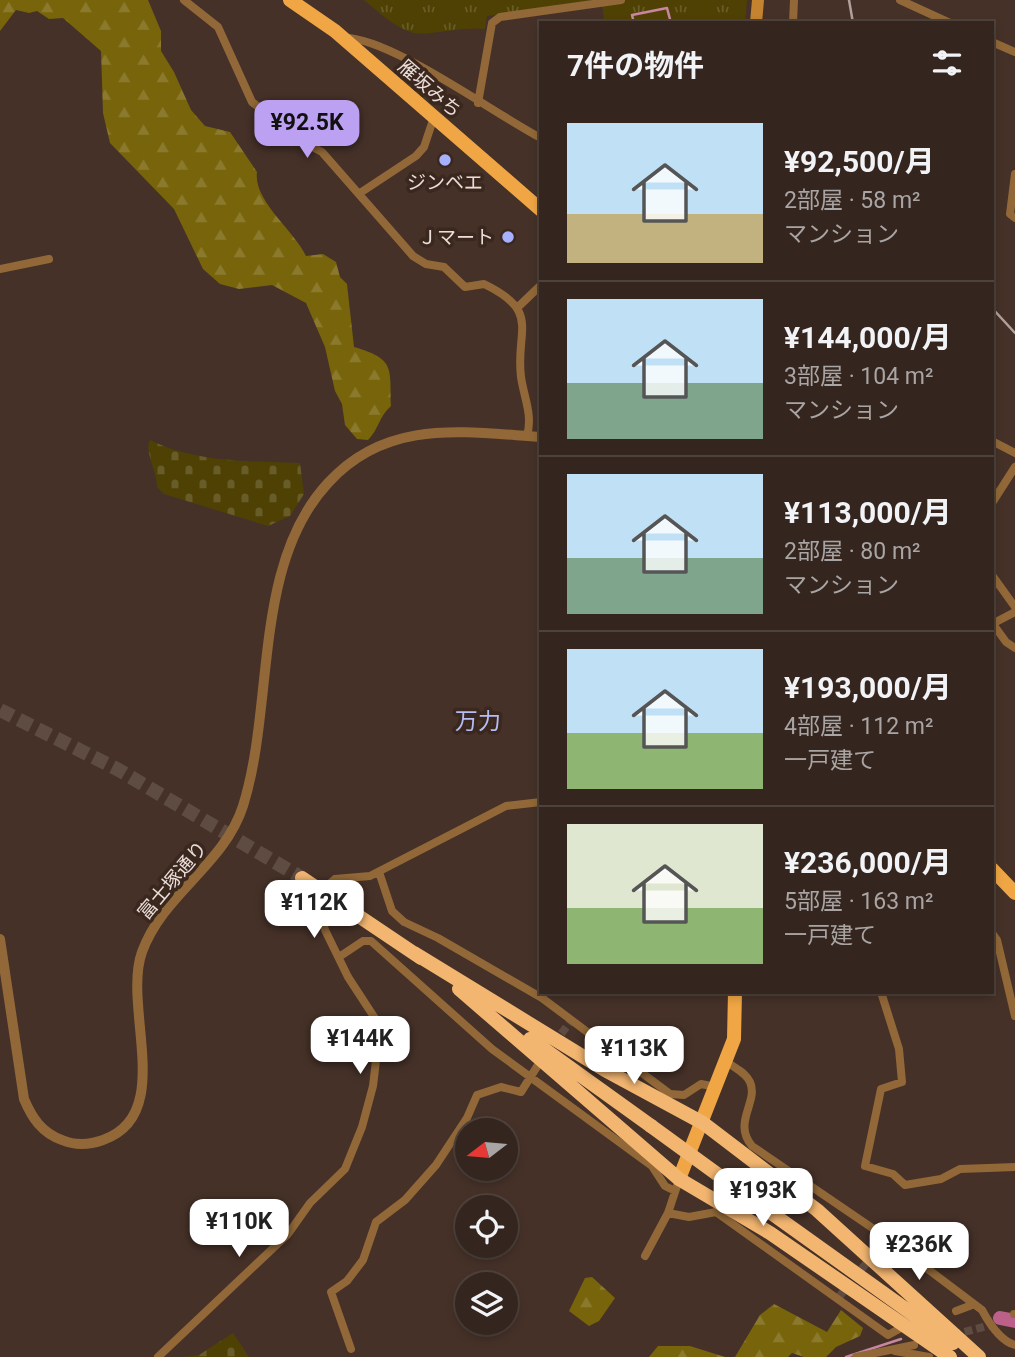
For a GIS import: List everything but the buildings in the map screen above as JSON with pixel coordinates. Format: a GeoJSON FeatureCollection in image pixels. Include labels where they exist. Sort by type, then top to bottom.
{"type":"FeatureCollection","features":[{"type":"Feature","properties":{"kind":"highway","name":"雁坂みち"},"geometry":{"type":"LineString","coordinates":[[290,0],[343,38],[539,208]]}},
{"type":"Feature","properties":{"kind":"highway"},"geometry":{"type":"LineString","coordinates":[[994,871],[1015,893]]}},
{"type":"Feature","properties":{"kind":"highway"},"geometry":{"type":"LineString","coordinates":[[302,878],[414,953],[605,1070],[703,1123],[817,1210],[979,1357]]}},
{"type":"Feature","properties":{"kind":"highway"},"geometry":{"type":"LineString","coordinates":[[414,953],[453,984],[971,1357]]}},
{"type":"Feature","properties":{"kind":"highway"},"geometry":{"type":"LineString","coordinates":[[453,984],[677,1185],[770,1233],[950,1357]]}},
{"type":"Feature","properties":{"kind":"highway"},"geometry":{"type":"LineString","coordinates":[[677,1185],[734,1039],[735,994]]}},
{"type":"Feature","properties":{"kind":"main road"},"geometry":{"type":"LineString","coordinates":[[756,21],[758,0]]}},
{"type":"Feature","properties":{"kind":"street"},"geometry":{"type":"LineString","coordinates":[[184,0],[218,27],[251,102],[301,141],[322,152],[413,256],[426,264],[444,267],[465,287],[484,284],[498,291],[517,308],[524,332],[520,370],[531,420],[527,436]]}},
{"type":"Feature","properties":{"kind":"street"},"geometry":{"type":"LineString","coordinates":[[478,103],[492,23],[500,18],[621,0]]}},
{"type":"Feature","properties":{"kind":"street"},"geometry":{"type":"LineString","coordinates":[[793,21],[794,0]]}},
{"type":"Feature","properties":{"kind":"street"},"geometry":{"type":"LineString","coordinates":[[900,0],[946,21]]}},
{"type":"Feature","properties":{"kind":"street"},"geometry":{"type":"LineString","coordinates":[[343,38],[356,37],[402,55],[478,103],[539,137]]}},
{"type":"Feature","properties":{"kind":"street"},"geometry":{"type":"LineString","coordinates":[[994,43],[1015,52]]}},
{"type":"Feature","properties":{"kind":"street"},"geometry":{"type":"LineString","coordinates":[[360,193],[416,156],[424,147],[434,117]]}},
{"type":"Feature","properties":{"kind":"street"},"geometry":{"type":"LineString","coordinates":[[1015,174],[1010,214],[1015,218]]}},
{"type":"Feature","properties":{"kind":"street"},"geometry":{"type":"LineString","coordinates":[[0,269],[49,259]]}},
{"type":"Feature","properties":{"kind":"street"},"geometry":{"type":"LineString","coordinates":[[517,308],[539,287]]}},
{"type":"Feature","properties":{"kind":"street","name":"富士塚通り"},"geometry":{"type":"LineString","coordinates":[[0,939],[24,1099],[31,1114],[51,1136],[66,1142],[88,1144],[112,1137],[137,1111],[143,1089],[136,987],[144,946],[162,914],[218,855],[243,807],[252,773],[272,626],[285,562],[302,515],[343,467],[401,438],[443,430],[539,437]]}},
{"type":"Feature","properties":{"kind":"street"},"geometry":{"type":"LineString","coordinates":[[994,442],[1015,453]]}},
{"type":"Feature","properties":{"kind":"street"},"geometry":{"type":"LineString","coordinates":[[994,500],[1015,467]]}},
{"type":"Feature","properties":{"kind":"street"},"geometry":{"type":"LineString","coordinates":[[994,578],[1015,610],[994,623]]}},
{"type":"Feature","properties":{"kind":"street"},"geometry":{"type":"LineString","coordinates":[[994,625],[1006,642],[1015,648]]}},
{"type":"Feature","properties":{"kind":"street"},"geometry":{"type":"LineString","coordinates":[[328,885],[335,880],[356,879],[379,872],[481,816],[506,806],[539,802]]}},
{"type":"Feature","properties":{"kind":"street"},"geometry":{"type":"LineString","coordinates":[[379,872],[392,911],[404,922],[438,938],[542,998],[670,1094],[684,1095],[701,1084],[716,1087]]}},
{"type":"Feature","properties":{"kind":"street"},"geometry":{"type":"LineString","coordinates":[[158,1357],[288,1234],[310,1203],[345,1169],[362,1127],[373,1086],[380,1026],[348,977],[325,930],[320,910],[321,896]]}},
{"type":"Feature","properties":{"kind":"street"},"geometry":{"type":"LineString","coordinates":[[994,935],[998,940],[1015,1016]]}},
{"type":"Feature","properties":{"kind":"street"},"geometry":{"type":"LineString","coordinates":[[339,957],[363,941],[371,941],[492,1049],[652,1166],[665,1186],[677,1185],[668,1213],[645,1256]]}},
{"type":"Feature","properties":{"kind":"street"},"geometry":{"type":"LineString","coordinates":[[882,994],[899,1049],[902,1082],[881,1089],[877,1096],[877,1116],[864,1166],[893,1174],[905,1185],[941,1178],[960,1169],[1015,1167]]}},
{"type":"Feature","properties":{"kind":"street"},"geometry":{"type":"LineString","coordinates":[[725,1060],[746,1076],[752,1087],[744,1132],[752,1146],[884,1236],[982,1310],[990,1325],[1010,1344],[1015,1345]]}},
{"type":"Feature","properties":{"kind":"street"},"geometry":{"type":"LineString","coordinates":[[351,1349],[331,1292],[347,1282],[363,1260],[376,1222],[405,1200],[436,1166],[467,1118],[477,1095],[501,1087],[522,1092],[538,1065]]}},
{"type":"Feature","properties":{"kind":"street"},"geometry":{"type":"LineString","coordinates":[[668,1213],[689,1217],[716,1212],[888,1335],[899,1329]]}},
{"type":"Feature","properties":{"kind":"street"},"geometry":{"type":"LineString","coordinates":[[878,1248],[884,1236]]}},
{"type":"Feature","properties":{"kind":"street"},"geometry":{"type":"LineString","coordinates":[[956,1311],[972,1305]]}},
{"type":"Feature","properties":{"kind":"street"},"geometry":{"type":"LineString","coordinates":[[856,1357],[914,1345]]}},
{"type":"Feature","properties":{"kind":"street"},"geometry":{"type":"LineString","coordinates":[[889,1350],[929,1357]]}},
{"type":"Feature","properties":{"kind":"green space"},"geometry":{"type":"Polygon","coordinates":[[[0,0],[148,0],[161,31],[161,51],[191,110],[205,126],[230,132],[257,172],[261,194],[306,256],[323,254],[336,262],[340,277],[347,284],[354,347],[377,356],[388,366],[391,406],[368,440],[357,439],[345,425],[342,404],[335,391],[325,347],[306,303],[272,285],[239,289],[220,284],[203,269],[174,209],[110,143],[103,113],[101,51],[63,18],[49,19],[37,11],[29,13],[16,10],[0,31],[0,0]]]}},
{"type":"Feature","properties":{"kind":"green space"},"geometry":{"type":"Polygon","coordinates":[[[364,0],[593,0],[487,16],[485,29],[420,34],[400,27],[364,0]]]}},
{"type":"Feature","properties":{"kind":"green space"},"geometry":{"type":"Polygon","coordinates":[[[602,0],[747,0],[745,21],[604,21],[602,0]]]}},
{"type":"Feature","properties":{"kind":"green space"},"geometry":{"type":"Polygon","coordinates":[[[150,440],[168,448],[204,457],[300,463],[304,494],[290,516],[268,526],[164,494],[157,487],[149,450],[150,440]]]}},
{"type":"Feature","properties":{"kind":"green space"},"geometry":{"type":"Polygon","coordinates":[[[592,1277],[615,1298],[599,1321],[589,1326],[569,1311],[585,1278],[592,1277]]]}},
{"type":"Feature","properties":{"kind":"green space"},"geometry":{"type":"Polygon","coordinates":[[[774,1304],[827,1332],[841,1310],[863,1328],[860,1336],[836,1347],[826,1357],[804,1357],[792,1353],[788,1357],[735,1357],[760,1315],[774,1304]]]}},
{"type":"Feature","properties":{"kind":"green space"},"geometry":{"type":"Polygon","coordinates":[[[233,1333],[249,1357],[184,1357],[199,1355],[233,1333]]]}},
{"type":"Feature","properties":{"kind":"green space"},"geometry":{"type":"Polygon","coordinates":[[[658,1346],[690,1346],[725,1357],[649,1357],[658,1346]]]}},
{"type":"Feature","properties":{"kind":"waterway"},"geometry":{"type":"LineString","coordinates":[[634,21],[632,15],[667,8],[670,21]]}},
{"type":"Feature","properties":{"kind":"waterway"},"geometry":{"type":"LineString","coordinates":[[1000,1318],[1015,1321]]}},
{"type":"Feature","properties":{"kind":"waterway"},"geometry":{"type":"LineString","coordinates":[[846,1357],[901,1339]]}},
{"type":"Feature","properties":{"kind":"tunnel"},"geometry":{"type":"LineString","coordinates":[[0,710],[117,769],[302,878]]}},
{"type":"Feature","properties":{"kind":"tunnel"},"geometry":{"type":"LineString","coordinates":[[554,1043],[571,1021]]}},
{"type":"Feature","properties":{"kind":"tunnel"},"geometry":{"type":"LineString","coordinates":[[839,1297],[872,1256]]}},
{"type":"Feature","properties":{"kind":"tunnel"},"geometry":{"type":"LineString","coordinates":[[953,1335],[991,1325]]}},
{"type":"Feature","properties":{"kind":"railway"},"geometry":{"type":"LineString","coordinates":[[849,0],[853,21]]}},
{"type":"Feature","properties":{"kind":"railway"},"geometry":{"type":"LineString","coordinates":[[994,310],[1015,333]]}},
{"type":"Feature","properties":{"kind":"place","name":"ジンベエ"},"geometry":{"type":"Point","coordinates":[445,160]}},
{"type":"Feature","properties":{"kind":"place","name":"Ｊマート"},"geometry":{"type":"Point","coordinates":[508,237]}},
{"type":"Feature","properties":{"kind":"district","name":"万力"},"geometry":{"type":"Point","coordinates":[478,721]}}]}
